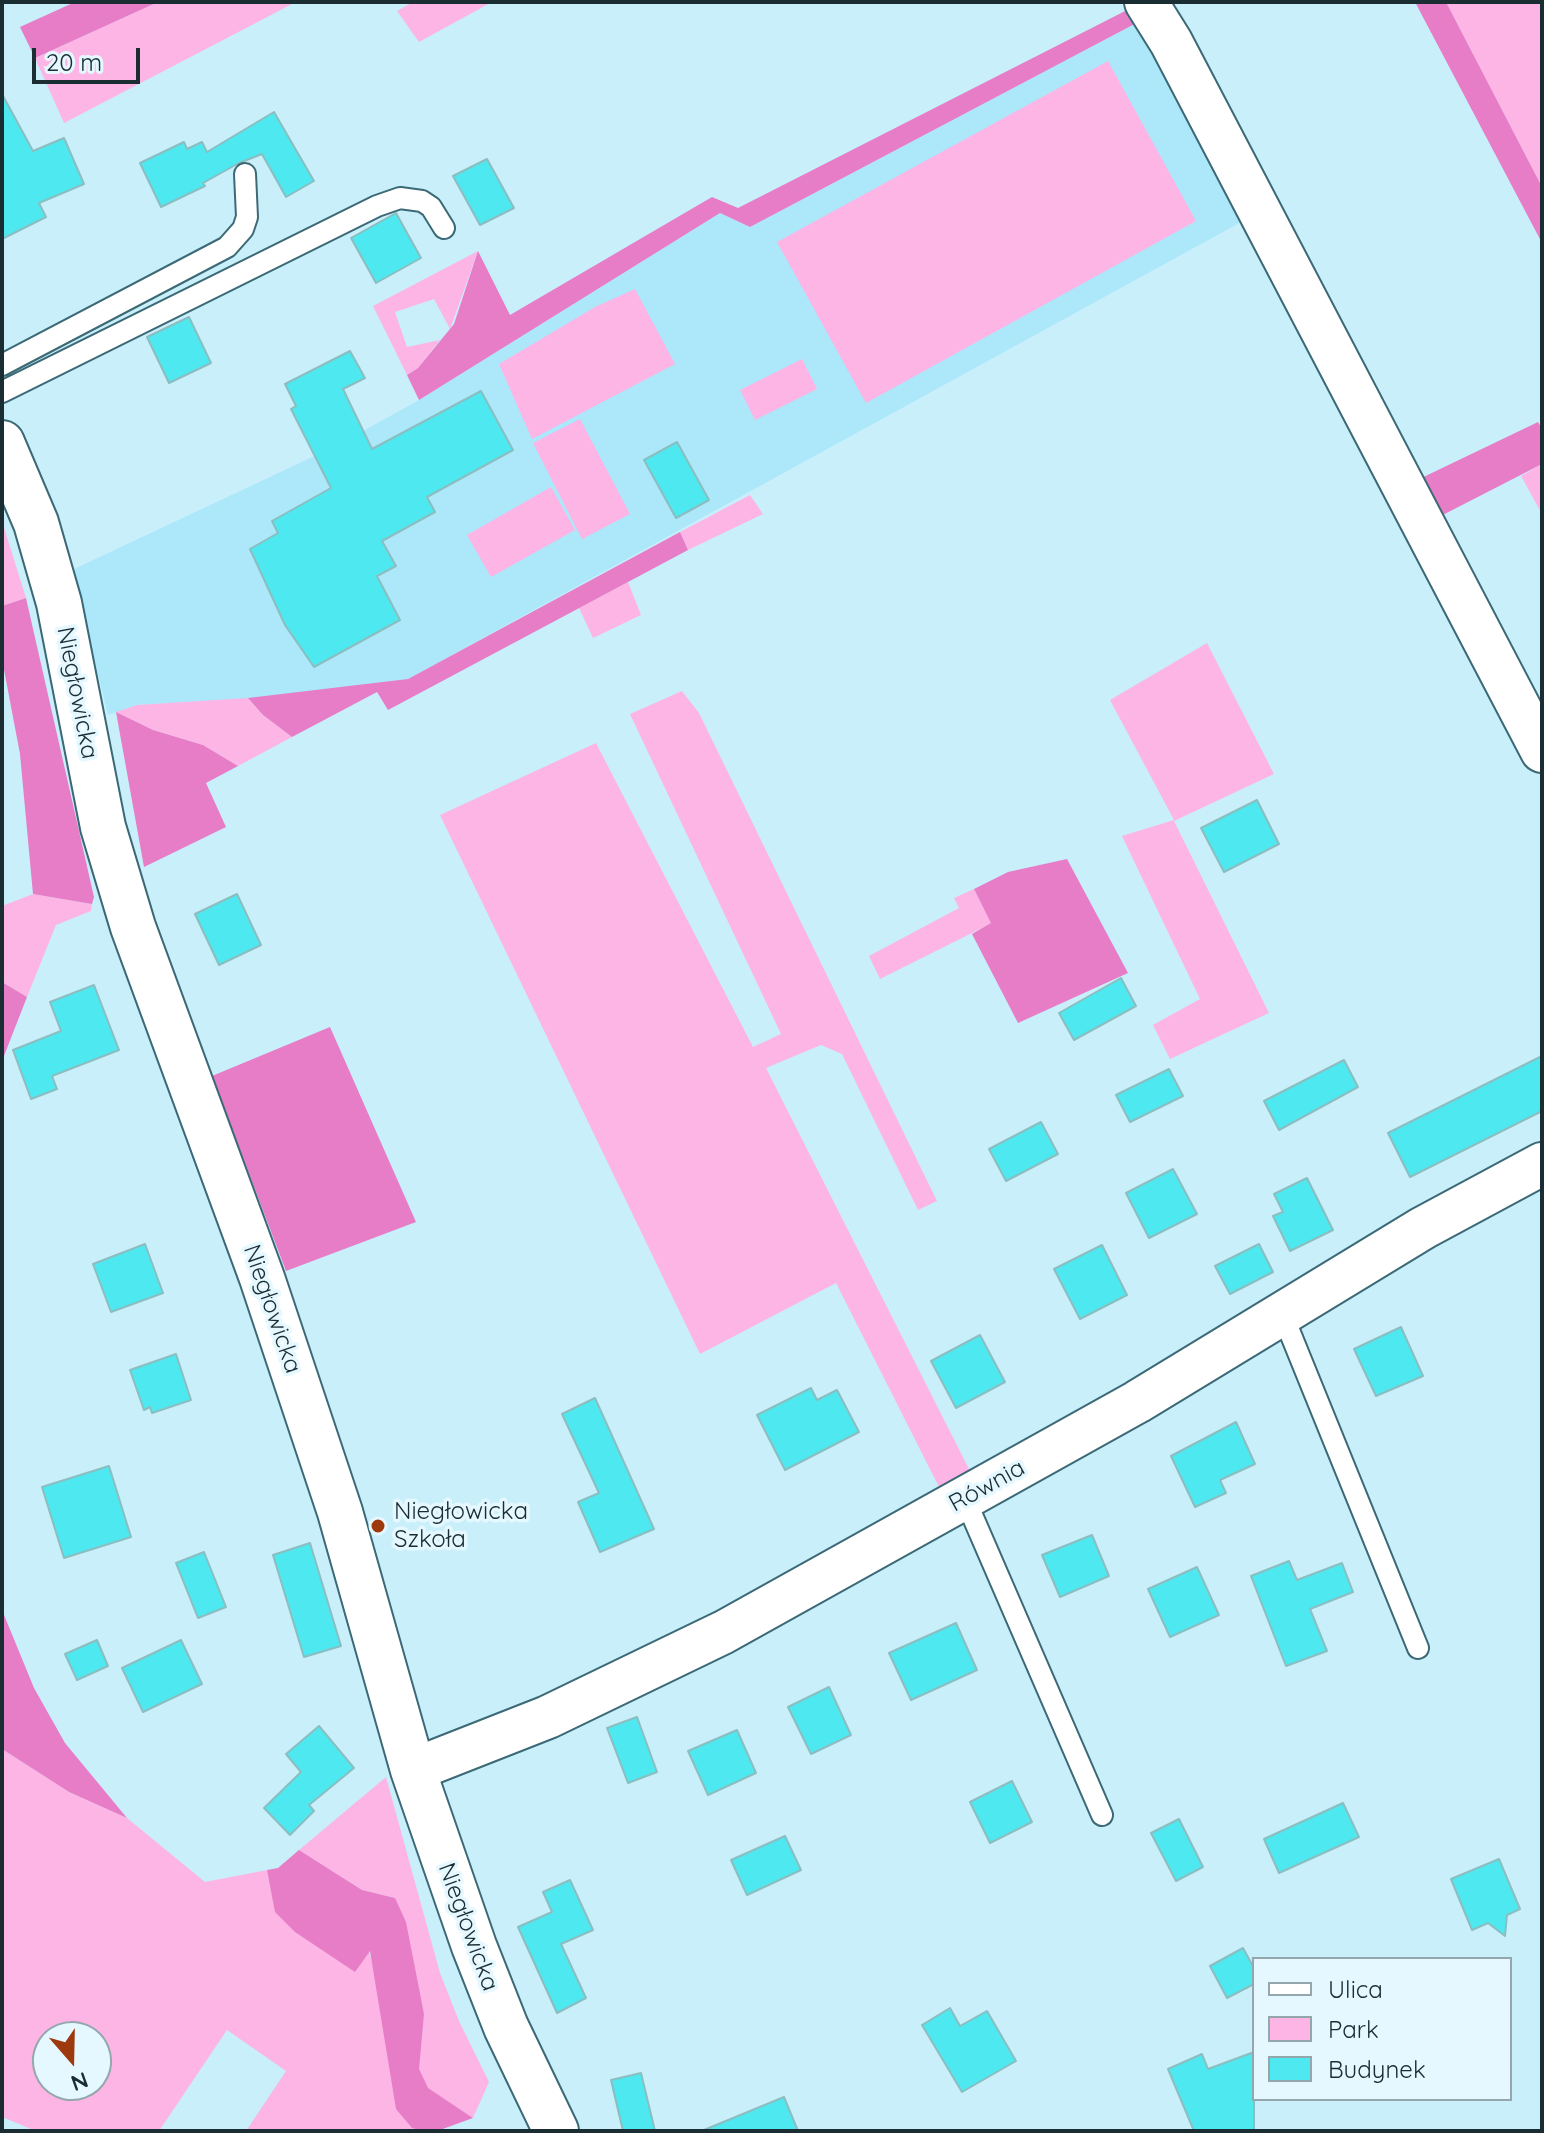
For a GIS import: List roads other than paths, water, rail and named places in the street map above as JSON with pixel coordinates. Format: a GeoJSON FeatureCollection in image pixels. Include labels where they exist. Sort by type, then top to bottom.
{"type":"FeatureCollection","features":[{"type":"Feature","properties":{"kind":"street"},"geometry":{"type":"LineString","coordinates":[[1146,2],[1178,56],[1542,751]]}},
{"type":"Feature","properties":{"kind":"street","name":"Niegłowicka"},"geometry":{"type":"LineString","coordinates":[[10,461],[36,523],[59,603],[103,827],[133,927],[272,1307],[340,1512],[413,1770],[495,2000],[556,2131]]}},
{"type":"Feature","properties":{"kind":"street","name":"Równia"},"geometry":{"type":"LineString","coordinates":[[413,1770],[548,1717],[724,1632],[1137,1402],[1423,1228],[1542,1164]]}},
{"type":"Feature","properties":{"kind":"lane"},"geometry":{"type":"LineString","coordinates":[[2,365],[227,247],[243,229],[247,217],[245,174]]}},
{"type":"Feature","properties":{"kind":"lane"},"geometry":{"type":"LineString","coordinates":[[2,392],[377,206],[400,198],[422,201],[431,207],[444,228]]}},
{"type":"Feature","properties":{"kind":"lane"},"geometry":{"type":"LineString","coordinates":[[1282,1313],[1418,1648]]}},
{"type":"Feature","properties":{"kind":"lane"},"geometry":{"type":"LineString","coordinates":[[965,1499],[1102,1815]]}},
{"type":"Feature","properties":{"kind":"place","name":"Niegłowicka Szkoła"},"geometry":{"type":"Point","coordinates":[378,1526]}}]}
